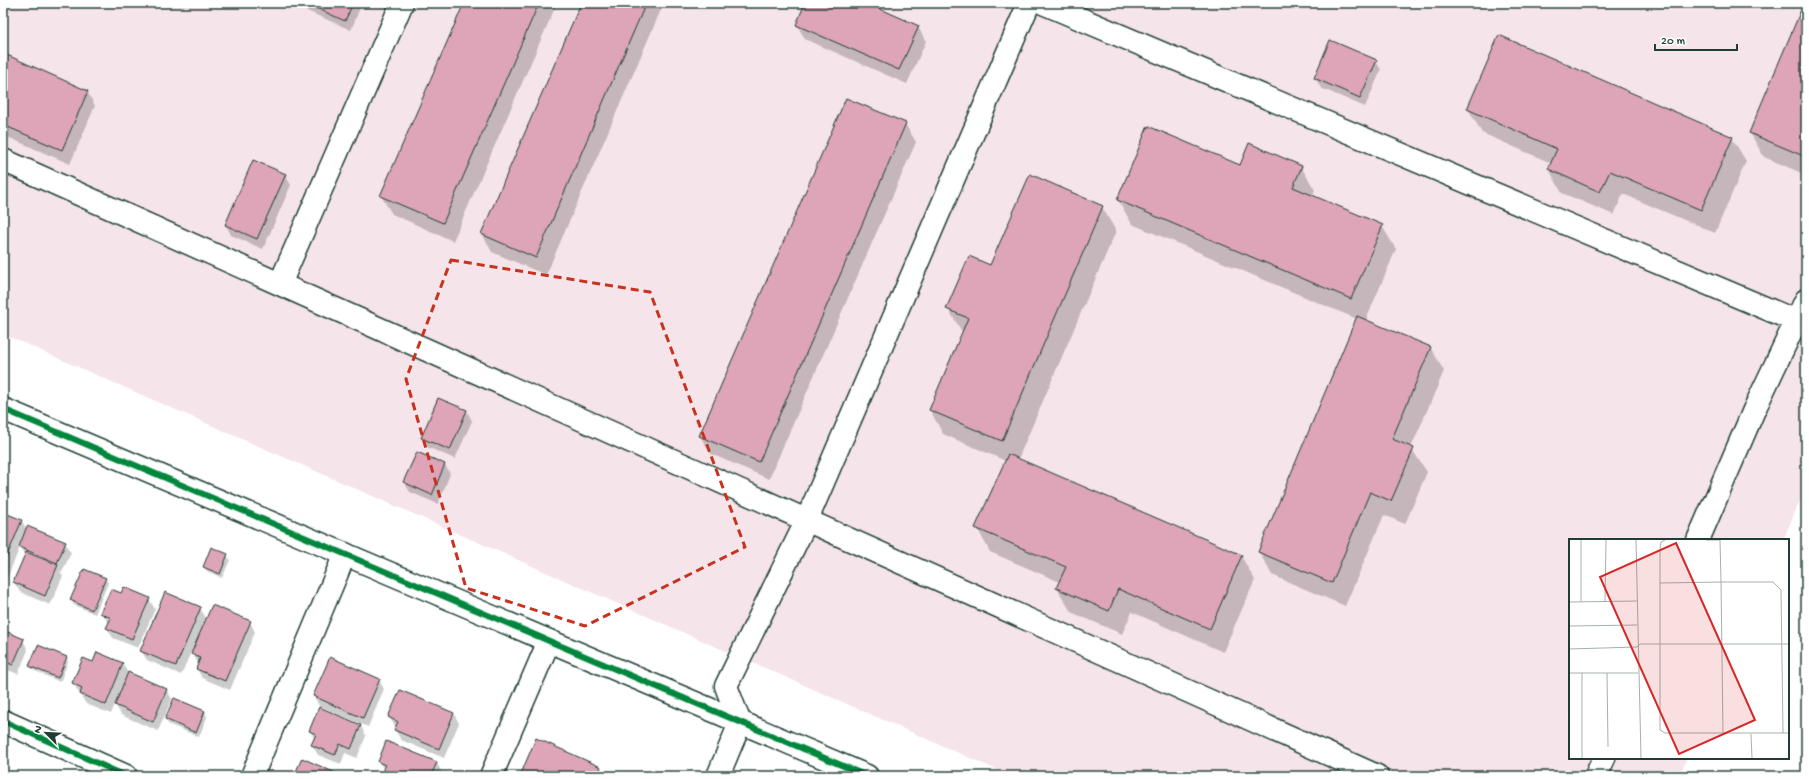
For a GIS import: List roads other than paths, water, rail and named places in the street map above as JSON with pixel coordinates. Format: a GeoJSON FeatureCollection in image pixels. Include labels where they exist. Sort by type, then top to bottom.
{"type":"FeatureCollection","features":[{"type":"Feature","properties":{"kind":"street"},"geometry":{"type":"LineString","coordinates":[[280,284],[402,3]]}},
{"type":"Feature","properties":{"kind":"street"},"geometry":{"type":"LineString","coordinates":[[718,776],[740,723],[726,686],[806,522],[1029,3]]}},
{"type":"Feature","properties":{"kind":"street"},"geometry":{"type":"LineString","coordinates":[[1042,3],[1796,321]]}},
{"type":"Feature","properties":{"kind":"street"},"geometry":{"type":"LineString","coordinates":[[3,160],[806,522],[1377,776]]}},
{"type":"Feature","properties":{"kind":"street"},"geometry":{"type":"LineString","coordinates":[[1698,539],[1754,410],[1806,300]]}},
{"type":"Feature","properties":{"kind":"street"},"geometry":{"type":"LineString","coordinates":[[3,409],[867,776]]}},
{"type":"Feature","properties":{"kind":"street"},"geometry":{"type":"LineString","coordinates":[[252,776],[345,554]]}},
{"type":"Feature","properties":{"kind":"street"},"geometry":{"type":"LineString","coordinates":[[491,776],[549,641]]}},
{"type":"Feature","properties":{"kind":"street"},"geometry":{"type":"LineString","coordinates":[[3,721],[126,776]]}},
{"type":"Feature","properties":{"kind":"street"},"geometry":{"type":"LineString","coordinates":[[1596,776],[1604,759]]}}]}
